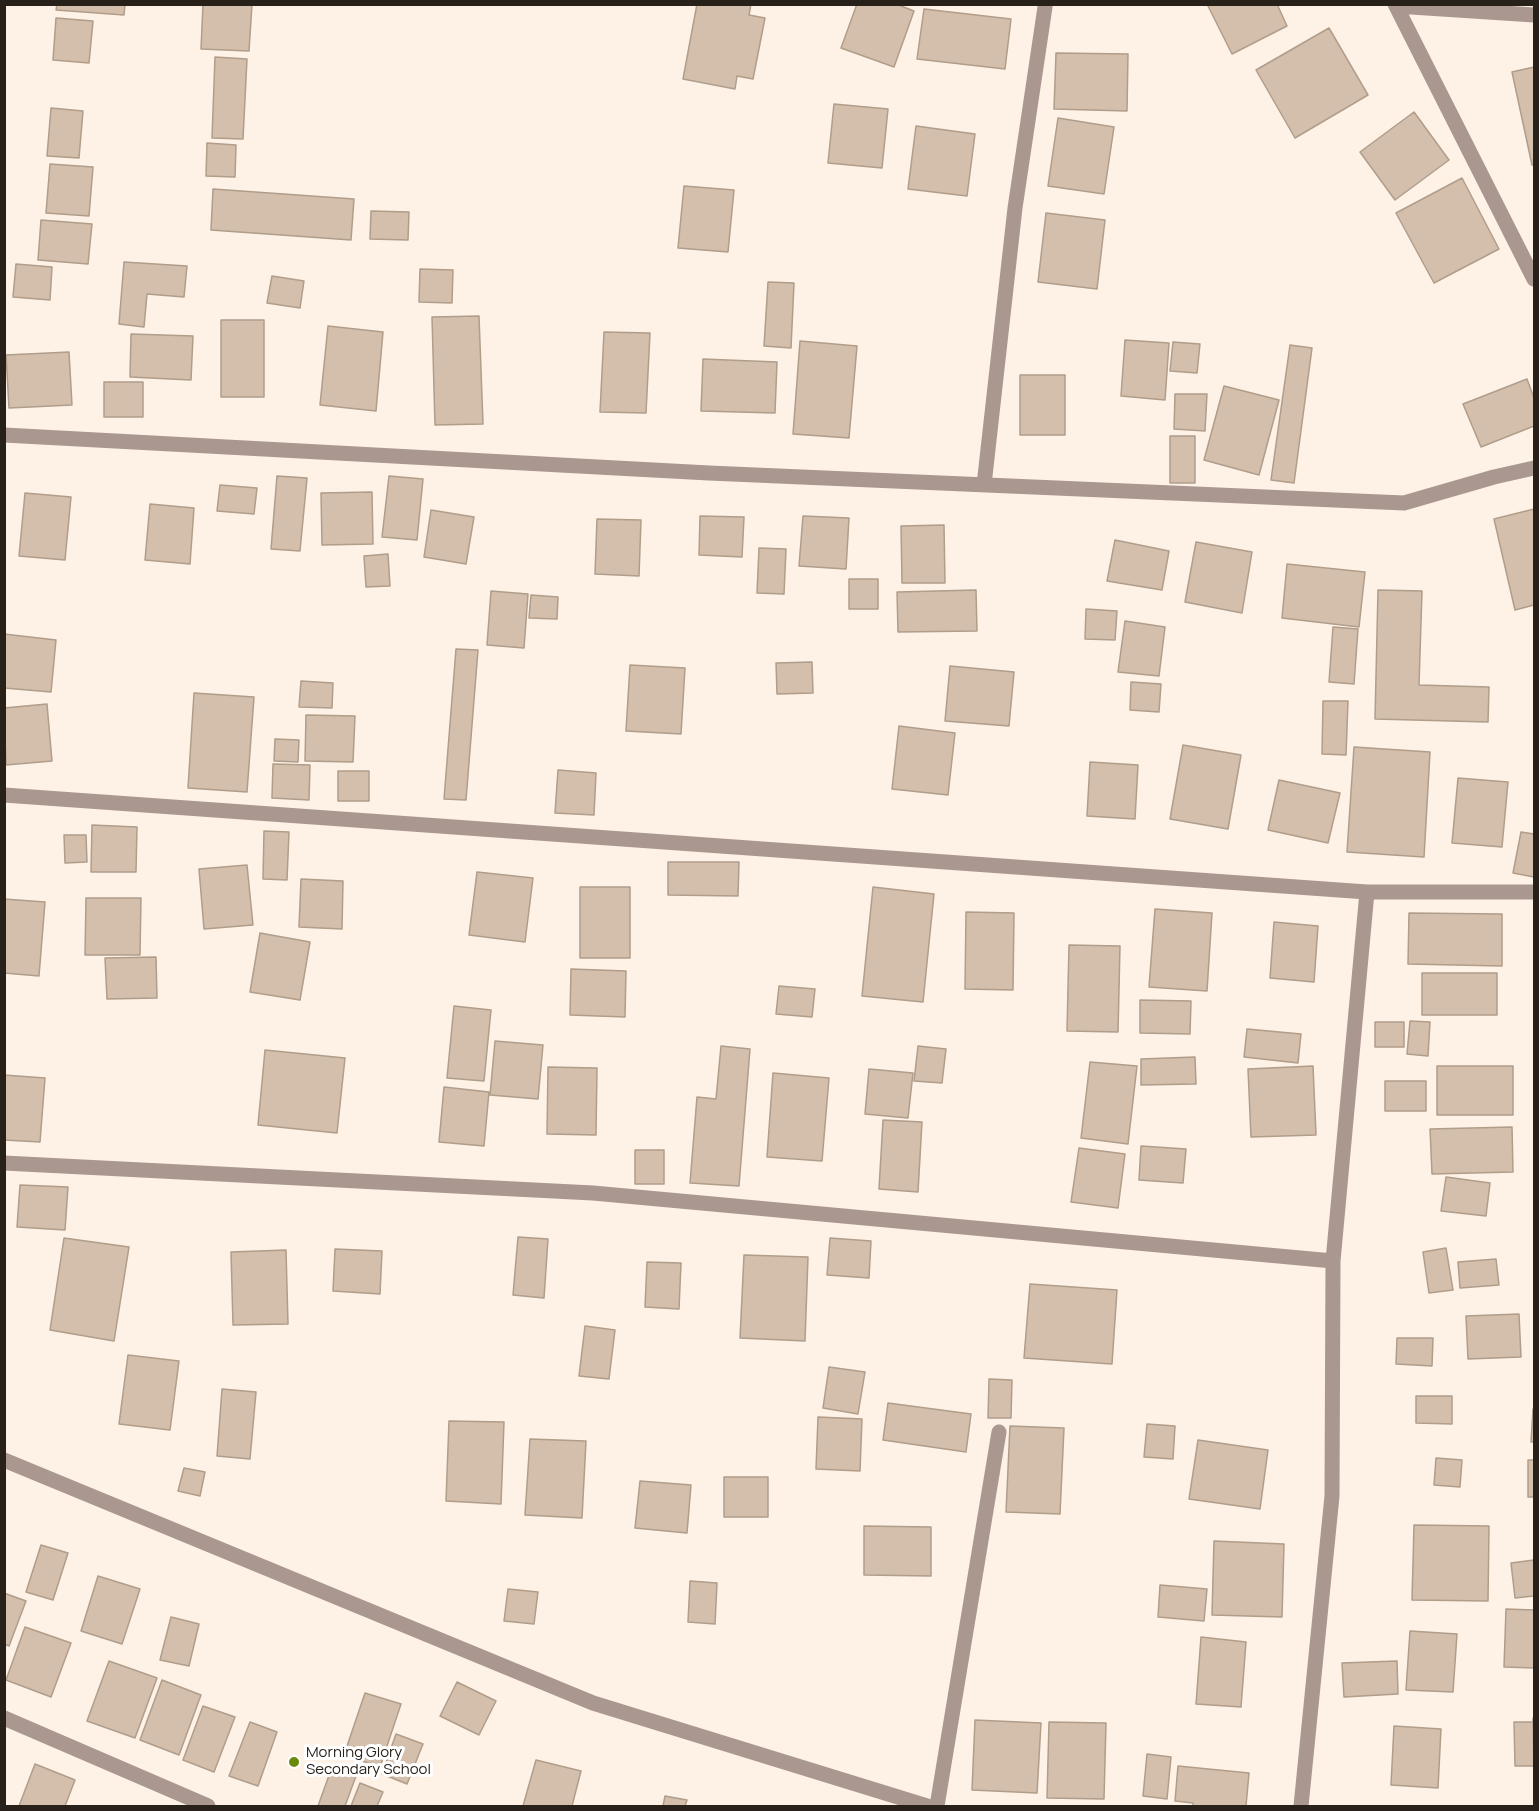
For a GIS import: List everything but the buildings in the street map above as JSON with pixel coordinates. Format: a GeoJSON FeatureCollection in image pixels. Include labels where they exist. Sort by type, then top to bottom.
{"type":"FeatureCollection","features":[{"type":"Feature","properties":{"kind":"street"},"geometry":{"type":"LineString","coordinates":[[1396,5],[1534,15]]}},
{"type":"Feature","properties":{"kind":"street"},"geometry":{"type":"LineString","coordinates":[[1396,5],[1534,279]]}},
{"type":"Feature","properties":{"kind":"street"},"geometry":{"type":"LineString","coordinates":[[984,485],[1016,207],[1045,8]]}},
{"type":"Feature","properties":{"kind":"street"},"geometry":{"type":"LineString","coordinates":[[4,435],[697,473],[1404,502],[1534,468]]}},
{"type":"Feature","properties":{"kind":"street"},"geometry":{"type":"LineString","coordinates":[[4,795],[1367,892],[1534,892]]}},
{"type":"Feature","properties":{"kind":"street"},"geometry":{"type":"LineString","coordinates":[[1301,1806],[1332,1496],[1333,1261],[1367,892]]}},
{"type":"Feature","properties":{"kind":"street"},"geometry":{"type":"LineString","coordinates":[[4,1163],[593,1193],[1333,1261]]}},
{"type":"Feature","properties":{"kind":"street"},"geometry":{"type":"LineString","coordinates":[[937,1806],[999,1432]]}},
{"type":"Feature","properties":{"kind":"street"},"geometry":{"type":"LineString","coordinates":[[4,1460],[593,1703],[927,1806]]}},
{"type":"Feature","properties":{"kind":"street"},"geometry":{"type":"LineString","coordinates":[[4,1718],[204,1806]]}},
{"type":"Feature","properties":{"kind":"place","name":"Morning Glory Secondary School"},"geometry":{"type":"Point","coordinates":[294,1762]}}]}
